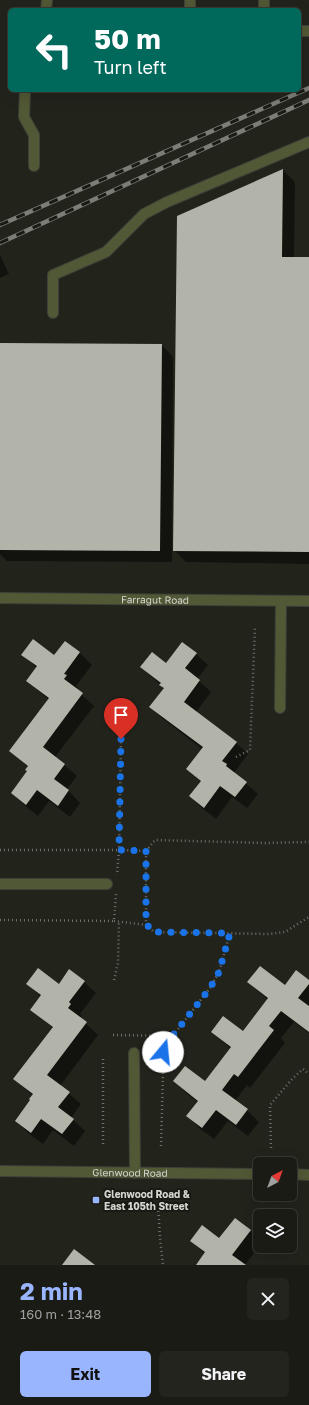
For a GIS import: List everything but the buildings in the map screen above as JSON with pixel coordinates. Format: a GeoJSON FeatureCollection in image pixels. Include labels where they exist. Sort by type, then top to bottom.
{"type":"FeatureCollection","features":[{"type":"Feature","properties":{"kind":"street"},"geometry":{"type":"LineString","coordinates":[[25,92],[24,117],[34,135],[34,166]]}},
{"type":"Feature","properties":{"kind":"street"},"geometry":{"type":"LineString","coordinates":[[53,313],[53,274],[106,252],[144,214],[167,202],[309,142]]}},
{"type":"Feature","properties":{"kind":"street","name":"Farragut Road"},"geometry":{"type":"LineString","coordinates":[[0,598],[309,601]]}},
{"type":"Feature","properties":{"kind":"street"},"geometry":{"type":"LineString","coordinates":[[280,708],[281,601]]}},
{"type":"Feature","properties":{"kind":"street"},"geometry":{"type":"LineString","coordinates":[[0,884],[107,884]]}},
{"type":"Feature","properties":{"kind":"street"},"geometry":{"type":"LineString","coordinates":[[134,1053],[135,1173]]}},
{"type":"Feature","properties":{"kind":"street","name":"Glenwood Road"},"geometry":{"type":"LineString","coordinates":[[0,1171],[253,1174]]}},
{"type":"Feature","properties":{"kind":"street"},"geometry":{"type":"LineString","coordinates":[[297,1174],[309,1175]]}},
{"type":"Feature","properties":{"kind":"path"},"geometry":{"type":"LineString","coordinates":[[236,757],[250,750],[255,627]]}},
{"type":"Feature","properties":{"kind":"path"},"geometry":{"type":"LineString","coordinates":[[121,739],[119,850],[146,851]]}},
{"type":"Feature","properties":{"kind":"path"},"geometry":{"type":"LineString","coordinates":[[146,924],[146,851],[155,840],[265,843],[309,842]]}},
{"type":"Feature","properties":{"kind":"path"},"geometry":{"type":"LineString","coordinates":[[114,921],[146,924],[154,932],[269,934],[285,932],[309,916]]}},
{"type":"Feature","properties":{"kind":"path"},"geometry":{"type":"LineString","coordinates":[[114,980],[118,963],[119,921]]}},
{"type":"Feature","properties":{"kind":"path"},"geometry":{"type":"LineString","coordinates":[[113,1035],[171,1036],[175,1033],[210,988],[219,972],[230,933]]}},
{"type":"Feature","properties":{"kind":"path"},"geometry":{"type":"LineString","coordinates":[[161,1146],[164,1036]]}},
{"type":"Feature","properties":{"kind":"path"},"geometry":{"type":"LineString","coordinates":[[104,1059],[104,1146]]}},
{"type":"Feature","properties":{"kind":"path"},"geometry":{"type":"LineString","coordinates":[[271,1148],[270,1105],[293,1078],[303,1069],[309,1074]]}},
{"type":"Feature","properties":{"kind":"path"},"geometry":{"type":"LineString","coordinates":[[158,1203],[160,1238],[164,1265]]}},
{"type":"Feature","properties":{"kind":"railway"},"geometry":{"type":"LineString","coordinates":[[301,92],[309,88]]}},
{"type":"Feature","properties":{"kind":"railway"},"geometry":{"type":"LineString","coordinates":[[0,225],[300,92]]}},
{"type":"Feature","properties":{"kind":"railway"},"geometry":{"type":"LineString","coordinates":[[0,243],[309,100]]}},
{"type":"Feature","properties":{"kind":"place","name":"Glenwood Road & East 105th Street"},"geometry":{"type":"Point","coordinates":[96,1200]}},
{"type":"Feature","properties":{"kind":"route"},"geometry":{"type":"LineString","coordinates":[[121,739],[119,850],[146,851],[146,924],[154,932],[230,933],[219,972],[210,988],[175,1033],[171,1036],[164,1036],[163,1052]]}}]}
